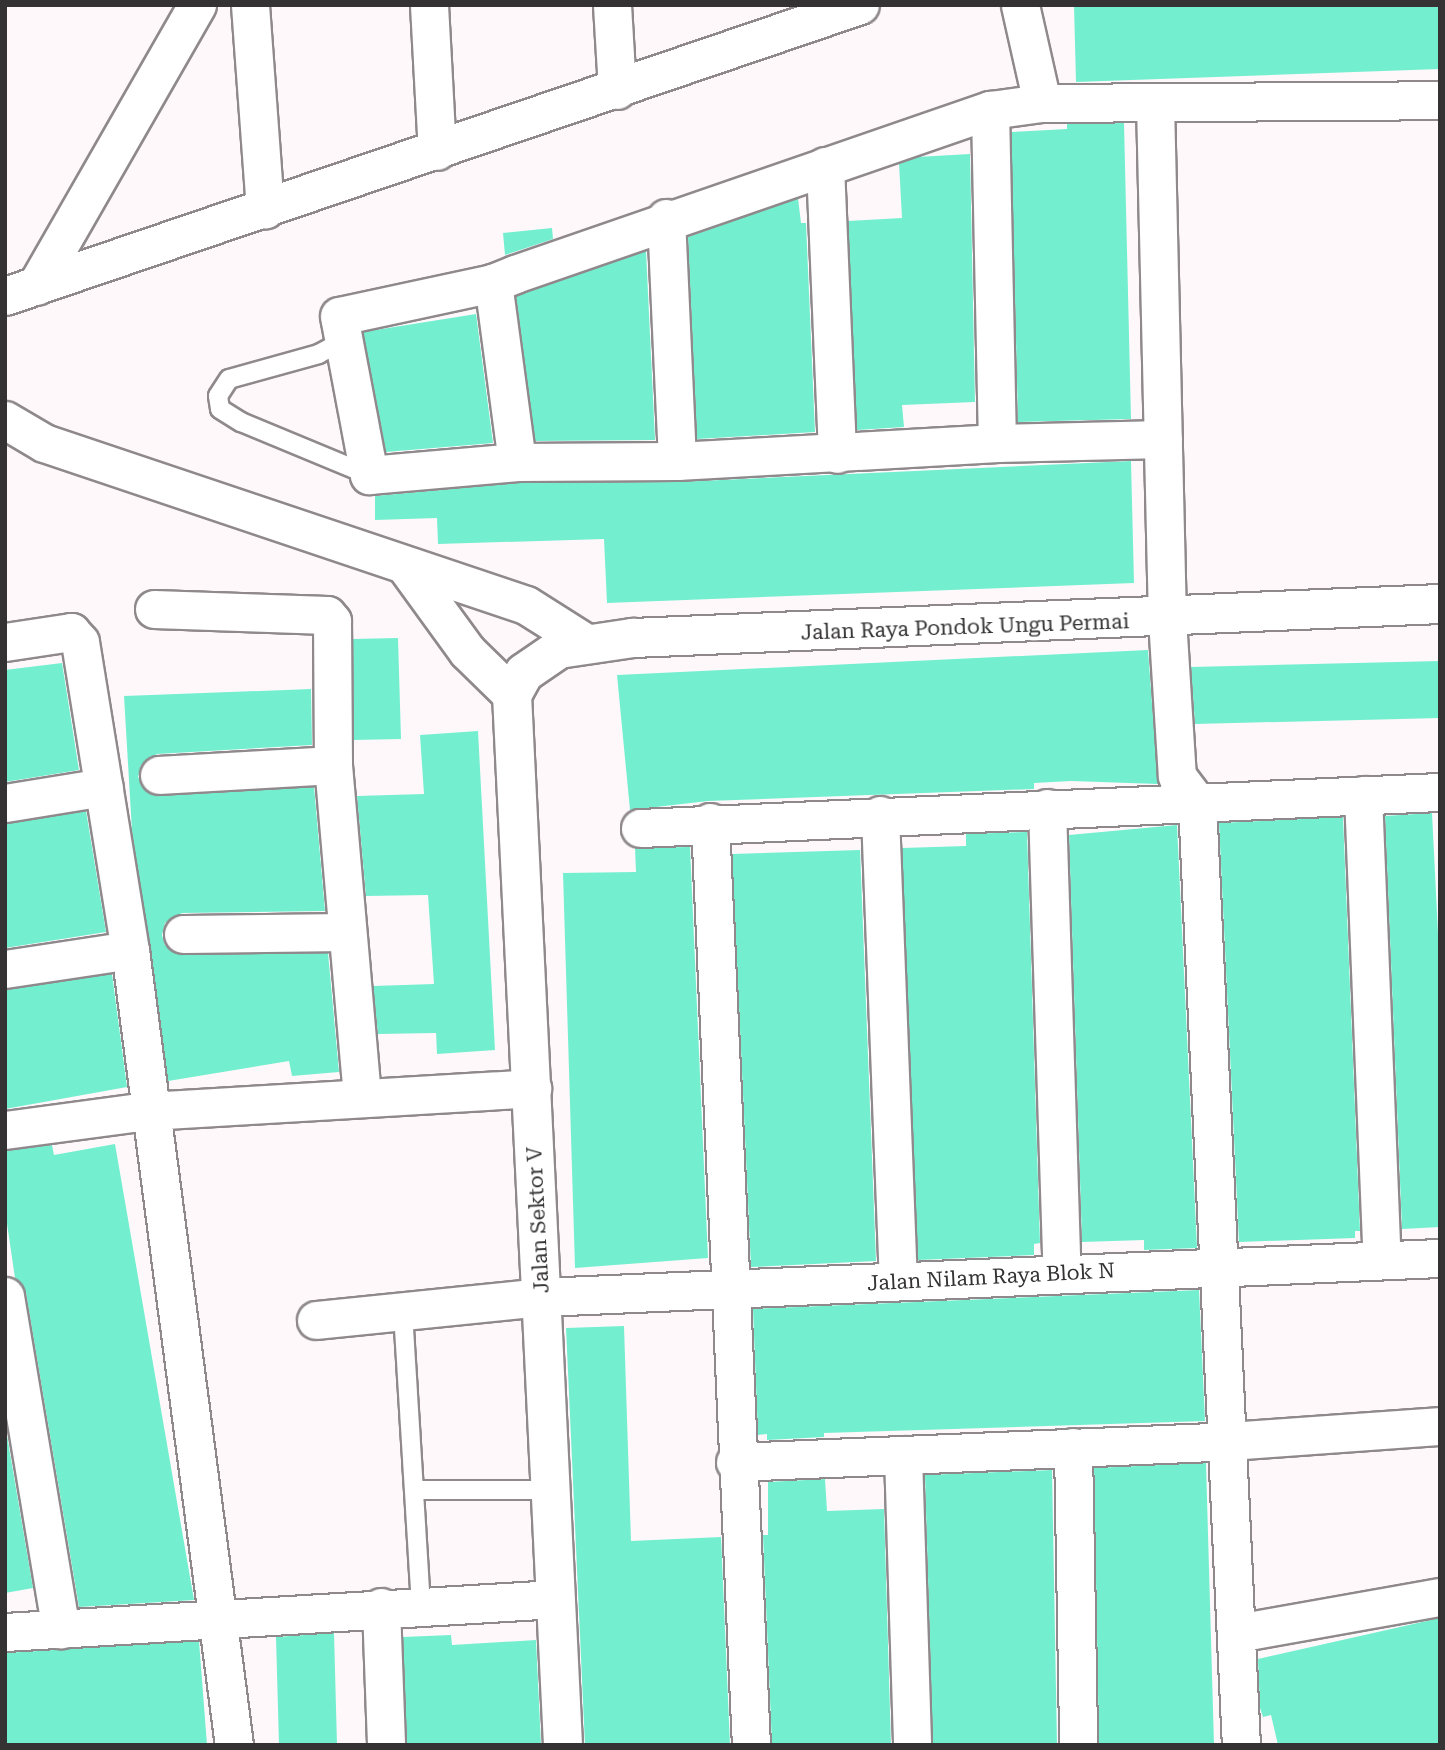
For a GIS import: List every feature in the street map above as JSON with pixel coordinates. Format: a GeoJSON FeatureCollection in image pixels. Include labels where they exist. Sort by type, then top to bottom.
{"type":"FeatureCollection","features":[{"type":"Feature","properties":{"kind":"street"},"geometry":{"type":"LineString","coordinates":[[21,291],[197,5]]}},
{"type":"Feature","properties":{"kind":"street"},"geometry":{"type":"LineString","coordinates":[[250,5],[265,209]]}},
{"type":"Feature","properties":{"kind":"street"},"geometry":{"type":"LineString","coordinates":[[429,5],[437,151]]}},
{"type":"Feature","properties":{"kind":"street"},"geometry":{"type":"LineString","coordinates":[[612,5],[617,90]]}},
{"type":"Feature","properties":{"kind":"street"},"geometry":{"type":"LineString","coordinates":[[21,291],[617,90],[781,18],[860,5]]}},
{"type":"Feature","properties":{"kind":"street"},"geometry":{"type":"LineString","coordinates":[[1020,5],[1042,103]]}},
{"type":"Feature","properties":{"kind":"street"},"geometry":{"type":"LineString","coordinates":[[1163,439],[997,443],[677,461],[517,462],[369,474],[339,316],[494,283],[666,218],[990,110],[1042,103],[1440,100]]}},
{"type":"Feature","properties":{"kind":"street"},"geometry":{"type":"LineString","coordinates":[[1155,103],[1167,619],[1177,776],[1197,803],[1230,1441],[1241,1745]]}},
{"type":"Feature","properties":{"kind":"street"},"geometry":{"type":"LineString","coordinates":[[990,110],[997,443]]}},
{"type":"Feature","properties":{"kind":"street"},"geometry":{"type":"LineString","coordinates":[[825,166],[837,454]]}},
{"type":"Feature","properties":{"kind":"street"},"geometry":{"type":"LineString","coordinates":[[666,218],[677,461]]}},
{"type":"Feature","properties":{"kind":"street"},"geometry":{"type":"LineString","coordinates":[[494,283],[517,462]]}},
{"type":"Feature","properties":{"kind":"street"},"geometry":{"type":"LineString","coordinates":[[5,420],[44,443],[407,568],[526,605],[586,642]]}},
{"type":"Feature","properties":{"kind":"street"},"geometry":{"type":"LineString","coordinates":[[407,568],[467,651],[512,695]]}},
{"type":"Feature","properties":{"kind":"street","name":"Jalan Raya Pondok Ungu Permai"},"geometry":{"type":"LineString","coordinates":[[512,695],[532,664],[559,649],[586,642],[1167,619],[1440,604]]}},
{"type":"Feature","properties":{"kind":"street"},"geometry":{"type":"LineString","coordinates":[[154,609],[327,615],[334,625],[333,765],[362,1097]]}},
{"type":"Feature","properties":{"kind":"street"},"geometry":{"type":"LineString","coordinates":[[5,642],[71,632],[77,637],[130,950],[148,1111],[241,1617],[234,1745]]}},
{"type":"Feature","properties":{"kind":"street","name":"Jalan Sektor V"},"geometry":{"type":"LineString","coordinates":[[512,695],[563,1745]]}},
{"type":"Feature","properties":{"kind":"street"},"geometry":{"type":"LineString","coordinates":[[159,775],[333,765]]}},
{"type":"Feature","properties":{"kind":"street"},"geometry":{"type":"LineString","coordinates":[[5,803],[104,786]]}},
{"type":"Feature","properties":{"kind":"street"},"geometry":{"type":"LineString","coordinates":[[640,828],[710,822],[1440,792]]}},
{"type":"Feature","properties":{"kind":"street"},"geometry":{"type":"LineString","coordinates":[[1363,795],[1382,1260]]}},
{"type":"Feature","properties":{"kind":"street"},"geometry":{"type":"LineString","coordinates":[[1047,808],[1062,1274]]}},
{"type":"Feature","properties":{"kind":"street"},"geometry":{"type":"LineString","coordinates":[[880,815],[898,1281]]}},
{"type":"Feature","properties":{"kind":"street"},"geometry":{"type":"LineString","coordinates":[[710,822],[735,1462],[751,1745]]}},
{"type":"Feature","properties":{"kind":"street"},"geometry":{"type":"LineString","coordinates":[[183,934],[347,932]]}},
{"type":"Feature","properties":{"kind":"street"},"geometry":{"type":"LineString","coordinates":[[5,969],[130,950]]}},
{"type":"Feature","properties":{"kind":"street"},"geometry":{"type":"LineString","coordinates":[[5,1130],[148,1111],[532,1088]]}},
{"type":"Feature","properties":{"kind":"street","name":"Jalan Nilam Raya Blok N"},"geometry":{"type":"LineString","coordinates":[[316,1321],[542,1297],[1440,1258]]}},
{"type":"Feature","properties":{"kind":"street"},"geometry":{"type":"LineString","coordinates":[[5,1296],[61,1629]]}},
{"type":"Feature","properties":{"kind":"street"},"geometry":{"type":"LineString","coordinates":[[735,1462],[1230,1441],[1440,1426]]}},
{"type":"Feature","properties":{"kind":"street"},"geometry":{"type":"LineString","coordinates":[[1073,1447],[1078,1745]]}},
{"type":"Feature","properties":{"kind":"street"},"geometry":{"type":"LineString","coordinates":[[903,1455],[912,1745]]}},
{"type":"Feature","properties":{"kind":"street"},"geometry":{"type":"LineString","coordinates":[[1237,1633],[1440,1597]]}},
{"type":"Feature","properties":{"kind":"street"},"geometry":{"type":"LineString","coordinates":[[5,1632],[381,1607],[555,1599]]}},
{"type":"Feature","properties":{"kind":"street"},"geometry":{"type":"LineString","coordinates":[[381,1607],[386,1745]]}},
{"type":"Feature","properties":{"kind":"lane"},"geometry":{"type":"LineString","coordinates":[[343,341],[319,354],[229,379],[218,397],[220,409],[241,422],[369,474]]}},
{"type":"Feature","properties":{"kind":"lane"},"geometry":{"type":"LineString","coordinates":[[403,1312],[421,1605]]}},
{"type":"Feature","properties":{"kind":"lane"},"geometry":{"type":"LineString","coordinates":[[414,1490],[551,1490]]}},
{"type":"Feature","properties":{"kind":"building"},"geometry":{"type":"Polygon","coordinates":[[[1074,5],[1440,5],[1440,69],[1076,82],[1074,5]]]}},
{"type":"Feature","properties":{"kind":"building"},"geometry":{"type":"Polygon","coordinates":[[[1124,123],[1131,419],[1018,422],[1011,132],[1067,129],[1067,124],[1124,123]]]}},
{"type":"Feature","properties":{"kind":"building"},"geometry":{"type":"Polygon","coordinates":[[[970,154],[975,402],[902,405],[904,427],[857,430],[848,221],[902,218],[899,163],[917,157],[970,154]]]}},
{"type":"Feature","properties":{"kind":"building"},"geometry":{"type":"Polygon","coordinates":[[[798,198],[801,223],[806,223],[815,432],[697,439],[688,237],[798,198]]]}},
{"type":"Feature","properties":{"kind":"building"},"geometry":{"type":"Polygon","coordinates":[[[552,228],[553,239],[505,255],[503,233],[552,228]]]}},
{"type":"Feature","properties":{"kind":"building"},"geometry":{"type":"Polygon","coordinates":[[[646,251],[655,440],[535,441],[516,296],[646,251]]]}},
{"type":"Feature","properties":{"kind":"building"},"geometry":{"type":"Polygon","coordinates":[[[476,314],[493,443],[386,452],[363,332],[476,314]]]}},
{"type":"Feature","properties":{"kind":"building"},"geometry":{"type":"Polygon","coordinates":[[[1131,461],[1134,583],[607,603],[604,539],[438,544],[437,518],[375,520],[375,496],[518,483],[678,482],[1131,461]]]}},
{"type":"Feature","properties":{"kind":"building"},"geometry":{"type":"Polygon","coordinates":[[[398,638],[401,739],[354,740],[353,639],[398,638]]]}},
{"type":"Feature","properties":{"kind":"building"},"geometry":{"type":"Polygon","coordinates":[[[1148,650],[1158,784],[1071,781],[1034,783],[1034,789],[708,801],[630,810],[617,675],[1148,650]]]}},
{"type":"Feature","properties":{"kind":"building"},"geometry":{"type":"Polygon","coordinates":[[[1440,661],[1440,718],[1195,724],[1191,667],[1440,661]]]}},
{"type":"Feature","properties":{"kind":"building"},"geometry":{"type":"Polygon","coordinates":[[[62,663],[79,770],[5,782],[5,670],[62,663]]]}},
{"type":"Feature","properties":{"kind":"building"},"geometry":{"type":"Polygon","coordinates":[[[311,689],[312,745],[157,754],[141,765],[138,777],[149,793],[160,796],[314,787],[325,911],[182,913],[165,923],[162,935],[165,945],[183,955],[328,953],[339,1072],[292,1076],[289,1061],[168,1081],[132,831],[124,696],[311,689]]]}},
{"type":"Feature","properties":{"kind":"building"},"geometry":{"type":"Polygon","coordinates":[[[478,731],[495,1050],[437,1054],[436,1033],[378,1034],[373,986],[434,984],[428,895],[366,896],[357,796],[424,794],[420,735],[478,731]]]}},
{"type":"Feature","properties":{"kind":"building"},"geometry":{"type":"Polygon","coordinates":[[[86,811],[106,932],[5,948],[5,823],[86,811]]]}},
{"type":"Feature","properties":{"kind":"building"},"geometry":{"type":"Polygon","coordinates":[[[1432,813],[1440,974],[1440,1227],[1402,1229],[1385,816],[1432,813]]]}},
{"type":"Feature","properties":{"kind":"building"},"geometry":{"type":"Polygon","coordinates":[[[1343,817],[1360,1231],[1355,1231],[1355,1238],[1239,1242],[1219,823],[1343,817]]]}},
{"type":"Feature","properties":{"kind":"building"},"geometry":{"type":"Polygon","coordinates":[[[1177,825],[1197,1248],[1144,1250],[1144,1240],[1082,1242],[1069,835],[1177,825]]]}},
{"type":"Feature","properties":{"kind":"building"},"geometry":{"type":"Polygon","coordinates":[[[1027,832],[1040,1243],[1034,1244],[1034,1255],[918,1260],[902,848],[966,846],[966,834],[1027,832]]]}},
{"type":"Feature","properties":{"kind":"building"},"geometry":{"type":"Polygon","coordinates":[[[690,847],[708,1258],[575,1268],[563,873],[636,872],[635,848],[690,847]]]}},
{"type":"Feature","properties":{"kind":"building"},"geometry":{"type":"Polygon","coordinates":[[[860,850],[876,1261],[751,1267],[732,854],[860,850]]]}},
{"type":"Feature","properties":{"kind":"building"},"geometry":{"type":"Polygon","coordinates":[[[112,974],[127,1087],[5,1109],[5,990],[112,974]]]}},
{"type":"Feature","properties":{"kind":"building"},"geometry":{"type":"Polygon","coordinates":[[[115,1144],[194,1600],[79,1607],[26,1293],[15,1278],[5,1210],[5,1151],[52,1145],[54,1155],[115,1144]]]}},
{"type":"Feature","properties":{"kind":"building"},"geometry":{"type":"Polygon","coordinates":[[[1199,1290],[1205,1421],[824,1433],[824,1437],[767,1440],[767,1434],[758,1435],[753,1309],[1199,1290]]]}},
{"type":"Feature","properties":{"kind":"building"},"geometry":{"type":"Polygon","coordinates":[[[624,1326],[631,1541],[721,1537],[730,1745],[585,1745],[566,1328],[624,1326]]]}},
{"type":"Feature","properties":{"kind":"building"},"geometry":{"type":"Polygon","coordinates":[[[5,1424],[33,1588],[5,1593],[5,1424]]]}},
{"type":"Feature","properties":{"kind":"building"},"geometry":{"type":"Polygon","coordinates":[[[1206,1463],[1214,1745],[1099,1745],[1094,1468],[1206,1463]]]}},
{"type":"Feature","properties":{"kind":"building"},"geometry":{"type":"Polygon","coordinates":[[[1052,1470],[1057,1745],[933,1745],[925,1475],[1052,1470]]]}},
{"type":"Feature","properties":{"kind":"building"},"geometry":{"type":"Polygon","coordinates":[[[825,1479],[827,1511],[884,1509],[891,1745],[772,1745],[763,1535],[768,1535],[768,1482],[825,1479]]]}},
{"type":"Feature","properties":{"kind":"building"},"geometry":{"type":"Polygon","coordinates":[[[1440,1618],[1440,1745],[1278,1745],[1271,1715],[1263,1717],[1260,1708],[1258,1659],[1440,1618]]]}},
{"type":"Feature","properties":{"kind":"building"},"geometry":{"type":"Polygon","coordinates":[[[334,1633],[337,1745],[279,1745],[276,1637],[334,1633]]]}},
{"type":"Feature","properties":{"kind":"building"},"geometry":{"type":"Polygon","coordinates":[[[451,1635],[452,1645],[536,1640],[541,1745],[407,1745],[403,1637],[451,1635]]]}},
{"type":"Feature","properties":{"kind":"building"},"geometry":{"type":"Polygon","coordinates":[[[199,1641],[207,1745],[5,1745],[5,1653],[199,1641]]]}}]}
